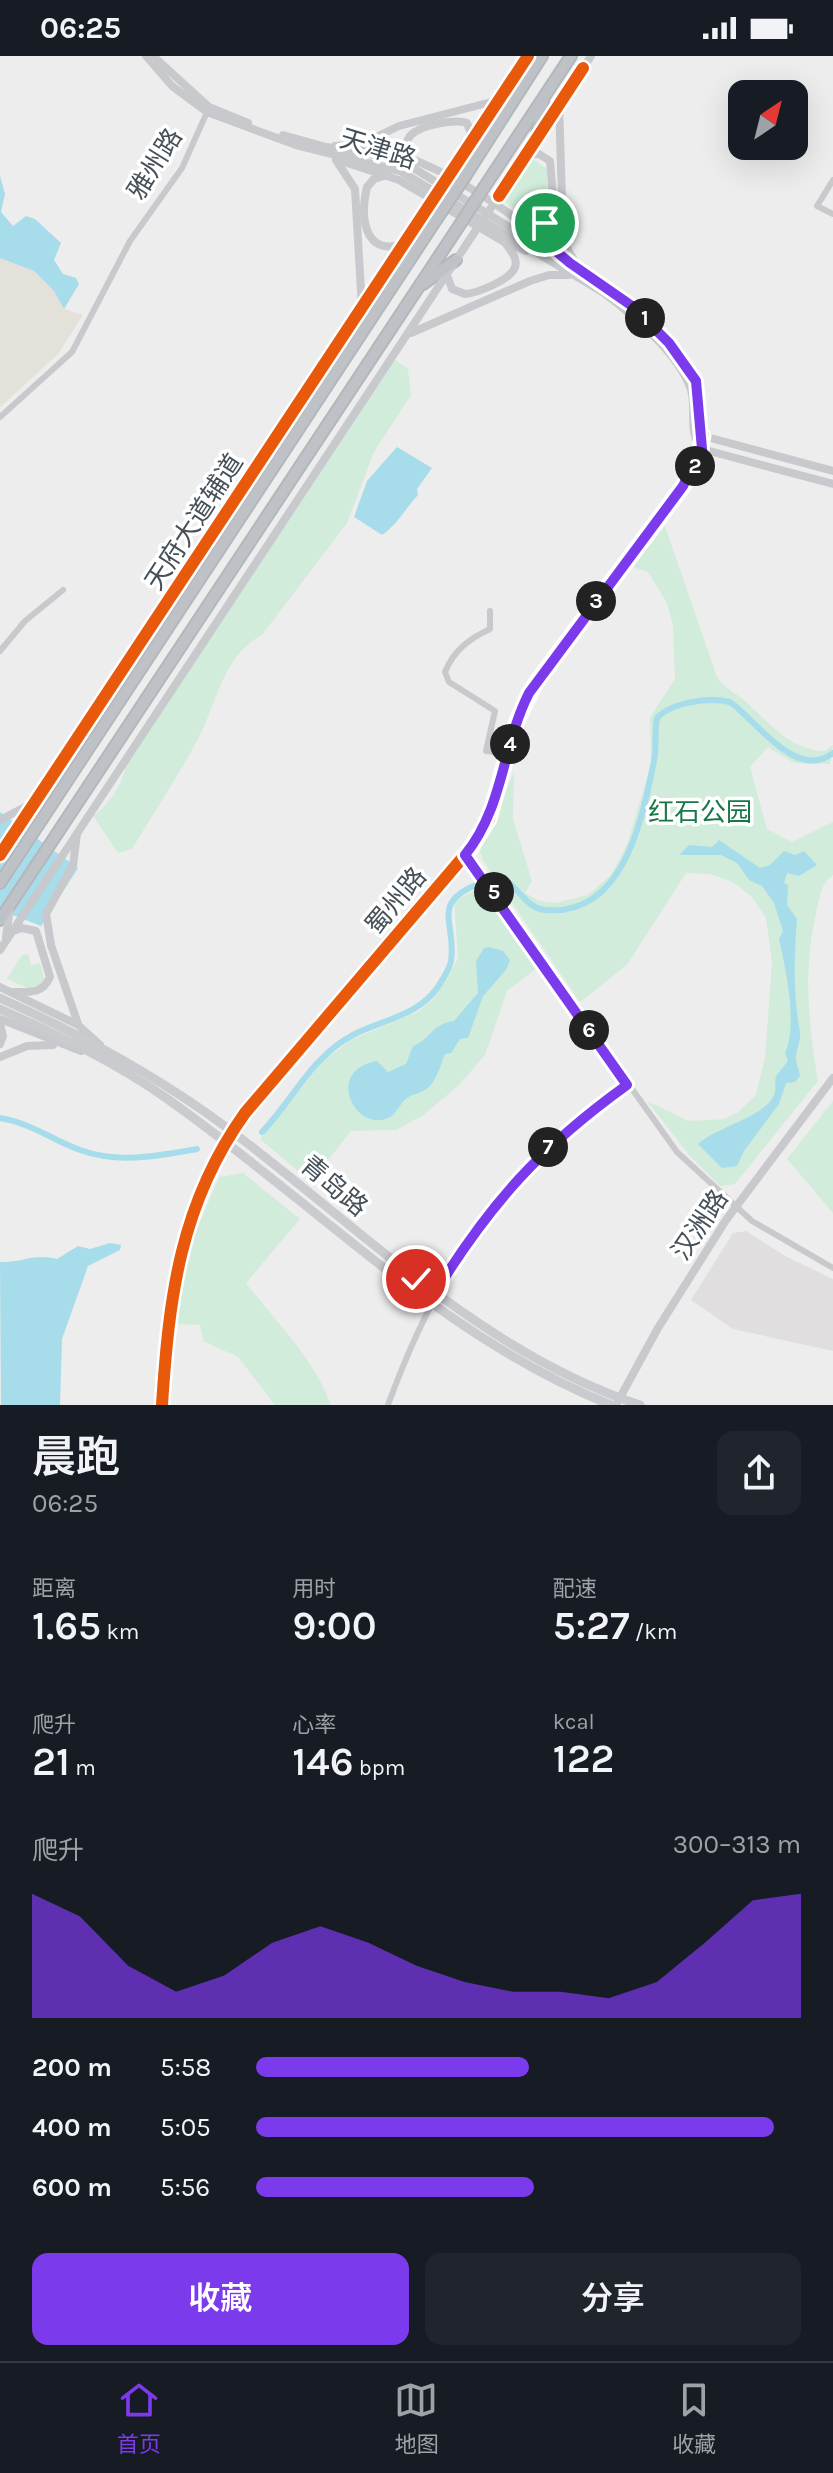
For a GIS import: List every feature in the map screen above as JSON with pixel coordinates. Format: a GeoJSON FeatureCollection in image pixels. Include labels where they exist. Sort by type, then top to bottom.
{"type":"FeatureCollection","features":[{"type":"Feature","properties":{"kind":"highway"},"geometry":{"type":"LineString","coordinates":[[0,883],[542,56]]}},
{"type":"Feature","properties":{"kind":"highway"},"geometry":{"type":"LineString","coordinates":[[9,921],[11,904],[571,56]]}},
{"type":"Feature","properties":{"kind":"highway"},"geometry":{"type":"LineString","coordinates":[[499,100],[527,79]]}},
{"type":"Feature","properties":{"kind":"highway"},"geometry":{"type":"LineString","coordinates":[[536,139],[545,95]]}},
{"type":"Feature","properties":{"kind":"highway"},"geometry":{"type":"LineString","coordinates":[[399,275],[404,244]]}},
{"type":"Feature","properties":{"kind":"highway"},"geometry":{"type":"LineString","coordinates":[[418,287],[456,260]]}},
{"type":"Feature","properties":{"kind":"main road","name":"青岛路"},"geometry":{"type":"LineString","coordinates":[[0,998],[98,1050],[232,1131],[433,1297]]}},
{"type":"Feature","properties":{"kind":"main road","name":"青岛路"},"geometry":{"type":"LineString","coordinates":[[0,1009],[98,1050]]}},
{"type":"Feature","properties":{"kind":"main road","name":"青岛路"},"geometry":{"type":"LineString","coordinates":[[169,1093],[225,1143],[382,1267],[616,1403],[640,1405]]}},
{"type":"Feature","properties":{"kind":"street","name":"天津路"},"geometry":{"type":"LineString","coordinates":[[146,56],[172,86],[208,110],[304,144],[400,171],[547,260],[579,274],[632,306],[683,362],[699,391],[703,436]]}},
{"type":"Feature","properties":{"kind":"street","name":"天津路"},"geometry":{"type":"LineString","coordinates":[[153,56],[208,110]]}},
{"type":"Feature","properties":{"kind":"street"},"geometry":{"type":"LineString","coordinates":[[3,946],[9,921],[77,834],[591,56]]}},
{"type":"Feature","properties":{"kind":"street","name":"天府大道辅道"},"geometry":{"type":"LineString","coordinates":[[0,855],[527,58]]}},
{"type":"Feature","properties":{"kind":"street"},"geometry":{"type":"LineString","coordinates":[[325,150],[364,143],[399,126],[499,100]]}},
{"type":"Feature","properties":{"kind":"street"},"geometry":{"type":"LineString","coordinates":[[404,338],[418,327],[530,281],[549,275],[579,274],[563,230],[559,104]]}},
{"type":"Feature","properties":{"kind":"street","name":"雅州路"},"geometry":{"type":"LineString","coordinates":[[0,417],[72,352],[130,241],[182,168],[208,110]]}},
{"type":"Feature","properties":{"kind":"street"},"geometry":{"type":"LineString","coordinates":[[404,154],[410,136],[416,131],[457,121],[467,123],[473,139]]}},
{"type":"Feature","properties":{"kind":"street"},"geometry":{"type":"LineString","coordinates":[[364,143],[404,154],[527,227],[570,263]]}},
{"type":"Feature","properties":{"kind":"street","name":"天津路"},"geometry":{"type":"LineString","coordinates":[[325,150],[382,156],[410,166],[570,263],[579,274],[626,310],[677,364],[689,385],[694,439],[702,449]]}},
{"type":"Feature","properties":{"kind":"street"},"geometry":{"type":"LineString","coordinates":[[325,150],[335,159],[355,189],[362,308]]}},
{"type":"Feature","properties":{"kind":"street"},"geometry":{"type":"LineString","coordinates":[[526,155],[539,154],[550,161],[554,209],[545,223],[527,227]]}},
{"type":"Feature","properties":{"kind":"street"},"geometry":{"type":"LineString","coordinates":[[335,159],[388,175],[506,243],[547,260]]}},
{"type":"Feature","properties":{"kind":"street"},"geometry":{"type":"LineString","coordinates":[[388,175],[374,179],[367,187],[369,235],[380,247],[387,249],[404,244]]}},
{"type":"Feature","properties":{"kind":"street"},"geometry":{"type":"LineString","coordinates":[[833,180],[817,206],[833,214]]}},
{"type":"Feature","properties":{"kind":"street"},"geometry":{"type":"LineString","coordinates":[[448,273],[452,289],[465,294],[508,276],[516,266],[506,243]]}},
{"type":"Feature","properties":{"kind":"street"},"geometry":{"type":"LineString","coordinates":[[703,436],[833,471]]}},
{"type":"Feature","properties":{"kind":"street","name":"蜀州路"},"geometry":{"type":"LineString","coordinates":[[162,1405],[167,1322],[178,1259],[195,1207],[225,1143],[465,855],[489,819],[516,723],[535,684],[683,486],[702,449],[703,436]]}},
{"type":"Feature","properties":{"kind":"street"},"geometry":{"type":"LineString","coordinates":[[702,449],[833,484]]}},
{"type":"Feature","properties":{"kind":"street"},"geometry":{"type":"LineString","coordinates":[[0,651],[25,621],[63,590]]}},
{"type":"Feature","properties":{"kind":"street"},"geometry":{"type":"LineString","coordinates":[[490,611],[490,629],[471,638],[451,659],[445,672],[449,682],[495,711],[486,751],[507,754]]}},
{"type":"Feature","properties":{"kind":"street"},"geometry":{"type":"LineString","coordinates":[[1,819],[35,801]]}},
{"type":"Feature","properties":{"kind":"street"},"geometry":{"type":"LineString","coordinates":[[77,834],[73,865],[46,914],[51,945],[78,1025],[98,1050]]}},
{"type":"Feature","properties":{"kind":"street"},"geometry":{"type":"LineString","coordinates":[[465,855],[677,1152],[734,1208],[777,1239],[833,1268]]}},
{"type":"Feature","properties":{"kind":"street"},"geometry":{"type":"LineString","coordinates":[[3,946],[9,921]]}},
{"type":"Feature","properties":{"kind":"street"},"geometry":{"type":"LineString","coordinates":[[9,921],[36,931],[50,977],[43,989],[36,992],[13,992]]}},
{"type":"Feature","properties":{"kind":"street"},"geometry":{"type":"LineString","coordinates":[[0,987],[78,1025]]}},
{"type":"Feature","properties":{"kind":"street"},"geometry":{"type":"LineString","coordinates":[[0,1022],[63,1046]]}},
{"type":"Feature","properties":{"kind":"street"},"geometry":{"type":"LineString","coordinates":[[0,1022],[3,1036],[0,1044]]}},
{"type":"Feature","properties":{"kind":"street"},"geometry":{"type":"LineString","coordinates":[[0,1057],[27,1046],[98,1050]]}},
{"type":"Feature","properties":{"kind":"street","name":"汉洲路"},"geometry":{"type":"LineString","coordinates":[[616,1403],[658,1328],[734,1208],[833,1078]]}},
{"type":"Feature","properties":{"kind":"street"},"geometry":{"type":"LineString","coordinates":[[388,1405],[433,1297],[465,1244],[507,1189],[572,1124],[627,1085]]}},
{"type":"Feature","properties":{"kind":"shaded area"},"geometry":{"type":"Polygon","coordinates":[[[0,258],[34,271],[54,291],[64,309],[83,315],[58,354],[0,407],[0,258]]]}},
{"type":"Feature","properties":{"kind":"shaded area"},"geometry":{"type":"Polygon","coordinates":[[[746,1231],[787,1257],[833,1279],[833,1351],[733,1329],[691,1300],[733,1233],[746,1231]]]}},
{"type":"Feature","properties":{"kind":"green space"},"geometry":{"type":"Polygon","coordinates":[[[533,159],[547,169],[548,209],[543,217],[533,219],[503,201],[524,165],[533,159]]]}},
{"type":"Feature","properties":{"kind":"green space"},"geometry":{"type":"Polygon","coordinates":[[[394,359],[408,369],[411,395],[374,452],[347,523],[262,635],[238,655],[229,668],[196,743],[132,849],[118,853],[93,816],[114,794],[126,765],[394,359]]]}},
{"type":"Feature","properties":{"kind":"green space","name":"红石公园"},"geometry":{"type":"Polygon","coordinates":[[[665,526],[717,677],[790,741],[825,751],[833,745],[830,764],[794,763],[768,747],[750,767],[767,829],[792,842],[833,822],[833,875],[821,892],[809,956],[810,1017],[818,1081],[735,1184],[720,1186],[690,1156],[647,1101],[688,1121],[724,1119],[737,1113],[756,1095],[765,1058],[772,963],[766,918],[752,897],[733,882],[710,874],[686,873],[627,965],[580,1002],[482,859],[480,851],[514,772],[513,819],[532,881],[525,893],[540,901],[555,903],[588,895],[611,875],[627,845],[651,764],[650,717],[675,679],[673,626],[667,603],[648,572],[633,567],[665,526]]]}},
{"type":"Feature","properties":{"kind":"green space"},"geometry":{"type":"Polygon","coordinates":[[[479,888],[537,968],[507,991],[485,1055],[459,1085],[422,1116],[396,1130],[351,1131],[311,1182],[260,1139],[324,1060],[351,1040],[419,1011],[432,1000],[458,959],[454,901],[479,888]]]}},
{"type":"Feature","properties":{"kind":"green space"},"geometry":{"type":"Polygon","coordinates":[[[28,954],[31,965],[40,963],[44,978],[39,985],[28,988],[7,979],[22,955],[28,954]]]}},
{"type":"Feature","properties":{"kind":"green space"},"geometry":{"type":"Polygon","coordinates":[[[833,1101],[833,1213],[787,1159],[833,1101]]]}},
{"type":"Feature","properties":{"kind":"green space"},"geometry":{"type":"Polygon","coordinates":[[[243,1173],[300,1219],[246,1283],[305,1356],[331,1405],[275,1405],[238,1357],[203,1341],[200,1325],[176,1324],[185,1257],[219,1177],[243,1173]]]}},
{"type":"Feature","properties":{"kind":"water"},"geometry":{"type":"Polygon","coordinates":[[[0,176],[5,194],[1,212],[13,226],[26,216],[35,219],[61,243],[54,260],[63,274],[76,278],[79,284],[64,309],[54,291],[34,271],[0,258],[0,176]]]}},
{"type":"Feature","properties":{"kind":"water"},"geometry":{"type":"Polygon","coordinates":[[[397,447],[432,468],[417,489],[418,495],[397,522],[382,535],[354,517],[367,481],[397,447]]]}},
{"type":"Feature","properties":{"kind":"water"},"geometry":{"type":"Polygon","coordinates":[[[0,812],[78,868],[41,926],[0,910],[0,812]]]}},
{"type":"Feature","properties":{"kind":"water"},"geometry":{"type":"Polygon","coordinates":[[[719,840],[760,868],[770,865],[784,851],[795,855],[804,851],[817,865],[799,876],[787,873],[784,883],[788,885],[787,905],[797,919],[795,976],[800,1036],[796,1057],[800,1076],[795,1082],[786,1083],[779,1104],[744,1151],[737,1166],[722,1168],[698,1144],[769,1102],[775,1093],[776,1076],[788,1061],[785,1053],[791,1013],[779,939],[783,931],[774,903],[762,886],[749,880],[737,863],[721,855],[679,855],[689,845],[712,847],[719,840]]]}},
{"type":"Feature","properties":{"kind":"water"},"geometry":{"type":"Polygon","coordinates":[[[484,948],[503,951],[510,960],[506,970],[483,996],[468,1038],[460,1039],[451,1053],[445,1054],[431,1084],[407,1098],[390,1117],[377,1120],[366,1117],[350,1099],[348,1087],[351,1076],[361,1067],[377,1061],[388,1072],[406,1064],[413,1046],[440,1025],[454,1021],[478,993],[476,961],[484,948]]]}},
{"type":"Feature","properties":{"kind":"water"},"geometry":{"type":"Polygon","coordinates":[[[110,1243],[121,1245],[120,1250],[88,1266],[62,1339],[60,1405],[1,1405],[0,1262],[41,1257],[57,1259],[78,1246],[90,1249],[110,1243]]]}},
{"type":"Feature","properties":{"kind":"waterway"},"geometry":{"type":"LineString","coordinates":[[495,877],[508,882],[531,904],[545,910],[572,908],[594,898],[611,881],[625,860],[635,836],[654,761],[657,718],[672,708],[702,701],[730,702],[791,754],[805,760],[819,760],[833,753]]}},
{"type":"Feature","properties":{"kind":"waterway"},"geometry":{"type":"LineString","coordinates":[[262,1132],[314,1067],[338,1044],[420,1005],[437,988],[451,961],[449,908],[462,892],[476,885]]}},
{"type":"Feature","properties":{"kind":"waterway"},"geometry":{"type":"LineString","coordinates":[[0,1118],[22,1124],[80,1150],[109,1157],[138,1157],[197,1149]]}},
{"type":"Feature","properties":{"kind":"cycle path"},"geometry":{"type":"LineString","coordinates":[[0,855],[528,56]]}},
{"type":"Feature","properties":{"kind":"cycle path"},"geometry":{"type":"LineString","coordinates":[[499,196],[583,68]]}},
{"type":"Feature","properties":{"kind":"cycle path"},"geometry":{"type":"LineString","coordinates":[[162,1405],[169,1327],[182,1253],[192,1217],[223,1147],[245,1113],[470,849],[489,819],[516,723],[535,684],[683,486],[697,462],[703,436]]}},
{"type":"Feature","properties":{"kind":"route"},"geometry":{"type":"LineString","coordinates":[[416,1279],[435,1293],[465,1244],[507,1189],[572,1124],[627,1085],[476,866],[465,855],[489,819],[516,723],[529,693],[683,486],[702,449],[699,391],[691,373],[659,331],[632,306],[570,263],[527,227],[545,223]]}}]}
